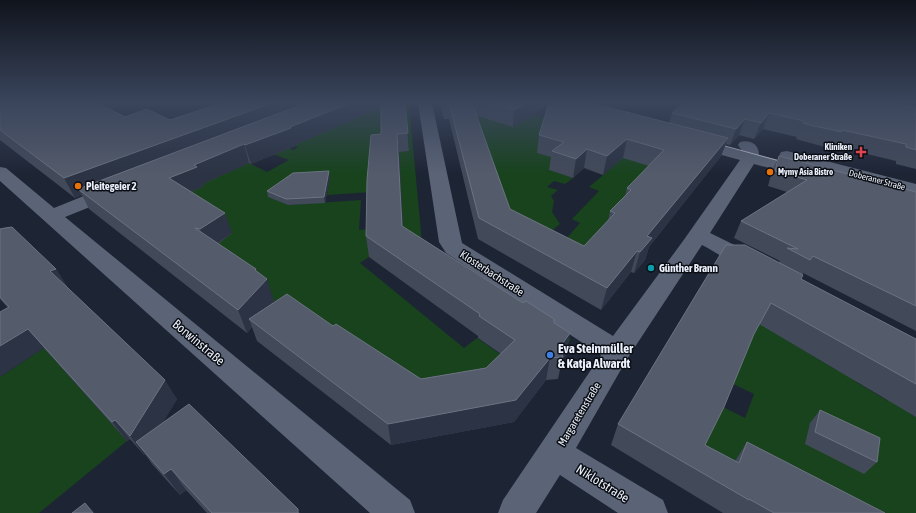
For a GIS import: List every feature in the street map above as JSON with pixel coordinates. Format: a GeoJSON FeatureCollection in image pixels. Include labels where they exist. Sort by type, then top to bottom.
{"type":"FeatureCollection","features":[{"type":"Feature","properties":{"kind":"street","name":"Klosterbachstraße"},"geometry":{"type":"LineString","coordinates":[[429,127],[450,242],[454,248],[617,352]]}},
{"type":"Feature","properties":{"kind":"street","name":"Doberaner Straße"},"geometry":{"type":"LineString","coordinates":[[683,134],[748,151],[916,190]]}},
{"type":"Feature","properties":{"kind":"street","name":"Margaretenstraße"},"geometry":{"type":"LineString","coordinates":[[516,513],[617,352],[699,235],[748,151]]}},
{"type":"Feature","properties":{"kind":"street","name":"Doberaner Straße"},"geometry":{"type":"LineString","coordinates":[[748,151],[916,203]]}},
{"type":"Feature","properties":{"kind":"street","name":"Borwinstraße"},"geometry":{"type":"LineString","coordinates":[[0,172],[397,513]]}},
{"type":"Feature","properties":{"kind":"street"},"geometry":{"type":"LineString","coordinates":[[51,216],[130,185]]}},
{"type":"Feature","properties":{"kind":"street"},"geometry":{"type":"LineString","coordinates":[[699,235],[769,272]]}},
{"type":"Feature","properties":{"kind":"street","name":"Niklotstraße"},"geometry":{"type":"LineString","coordinates":[[555,453],[650,513]]}},
{"type":"Feature","properties":{"kind":"green space"},"geometry":{"type":"Polygon","coordinates":[[[334,127],[383,127],[383,153],[372,192],[327,195],[330,177],[269,197],[288,205],[361,200],[359,230],[370,229],[369,257],[360,263],[464,348],[477,338],[513,363],[446,397],[279,305],[147,211],[203,186],[201,184],[249,163],[267,172],[289,160],[273,154],[288,147],[293,150],[298,147],[294,145],[334,127]]]}},
{"type":"Feature","properties":{"kind":"green space"},"geometry":{"type":"Polygon","coordinates":[[[407,127],[411,127],[422,243],[571,339],[562,353],[404,247],[399,152],[409,151],[407,127]]]}},
{"type":"Feature","properties":{"kind":"green space"},"geometry":{"type":"Polygon","coordinates":[[[470,127],[577,127],[672,155],[585,262],[558,248],[580,223],[572,219],[599,191],[589,187],[615,165],[561,161],[549,170],[573,178],[565,184],[554,181],[547,187],[558,190],[551,196],[554,201],[552,212],[560,224],[535,245],[508,229],[470,127]]]}},
{"type":"Feature","properties":{"kind":"green space"},"geometry":{"type":"Polygon","coordinates":[[[738,304],[780,336],[838,371],[848,359],[856,382],[888,401],[897,388],[910,413],[916,417],[916,513],[826,513],[679,437],[721,406],[745,418],[754,394],[731,383],[738,304]]]}},
{"type":"Feature","properties":{"kind":"green space"},"geometry":{"type":"Polygon","coordinates":[[[44,348],[127,441],[39,513],[0,513],[0,377],[44,348]]]}},
{"type":"Feature","properties":{"kind":"building"},"geometry":{"type":"Polygon","coordinates":[[[0,127],[206,127],[64,178],[0,130],[0,127]]]}},
{"type":"Feature","properties":{"kind":"building"},"geometry":{"type":"Polygon","coordinates":[[[243,127],[291,128],[245,145],[244,144],[194,165],[197,167],[169,178],[225,213],[200,229],[195,228],[256,269],[255,270],[267,279],[238,310],[78,189],[243,127]]]}},
{"type":"Feature","properties":{"kind":"building"},"geometry":{"type":"Polygon","coordinates":[[[381,127],[407,127],[408,133],[397,134],[402,226],[523,303],[526,301],[554,319],[554,323],[570,333],[560,347],[563,357],[550,358],[516,400],[388,424],[249,319],[287,294],[333,326],[336,324],[421,379],[486,368],[515,340],[479,316],[480,314],[366,236],[367,180],[371,135],[381,134],[381,127]]]}},
{"type":"Feature","properties":{"kind":"building"},"geometry":{"type":"Polygon","coordinates":[[[455,127],[481,127],[510,209],[584,246],[615,213],[610,211],[631,190],[627,188],[664,150],[627,139],[607,156],[587,149],[576,159],[552,151],[564,142],[539,135],[542,127],[685,127],[728,138],[647,236],[652,238],[640,252],[637,251],[607,288],[479,218],[455,127]]]}},
{"type":"Feature","properties":{"kind":"building"},"geometry":{"type":"Polygon","coordinates":[[[728,127],[738,127],[736,129],[728,127]]]}},
{"type":"Feature","properties":{"kind":"building"},"geometry":{"type":"Polygon","coordinates":[[[819,127],[916,127],[916,150],[906,147],[906,144],[842,130],[841,132],[819,127]]]}},
{"type":"Feature","properties":{"kind":"building"},"geometry":{"type":"Polygon","coordinates":[[[779,156],[916,192],[916,306],[813,256],[810,260],[787,248],[798,249],[741,221],[807,180],[775,171],[779,156]]]}},
{"type":"Feature","properties":{"kind":"building"},"geometry":{"type":"Polygon","coordinates":[[[329,171],[324,197],[286,199],[267,191],[293,173],[329,171]]]}},
{"type":"Feature","properties":{"kind":"building"},"geometry":{"type":"Polygon","coordinates":[[[12,227],[56,269],[50,271],[165,380],[130,436],[115,420],[112,422],[28,329],[0,346],[0,312],[9,307],[0,297],[0,229],[12,227]]]}},
{"type":"Feature","properties":{"kind":"building"},"geometry":{"type":"Polygon","coordinates":[[[726,245],[745,245],[803,275],[801,279],[916,339],[916,384],[771,303],[754,334],[724,407],[705,445],[739,463],[747,442],[885,513],[774,513],[618,424],[726,245]]]}},
{"type":"Feature","properties":{"kind":"building"},"geometry":{"type":"Polygon","coordinates":[[[189,404],[298,509],[298,513],[212,513],[171,469],[164,474],[136,442],[189,404]]]}},
{"type":"Feature","properties":{"kind":"building"},"geometry":{"type":"Polygon","coordinates":[[[820,410],[880,438],[877,462],[815,432],[820,410]]]}},
{"type":"Feature","properties":{"kind":"building"},"geometry":{"type":"Polygon","coordinates":[[[85,503],[93,513],[72,513],[85,503]]]}},
{"type":"Feature","properties":{"kind":"tram line"},"geometry":{"type":"LineString","coordinates":[[714,143],[787,163]]}},
{"type":"Feature","properties":{"kind":"place","name":"Kliniken Doberaner Straße"},"geometry":{"type":"Point","coordinates":[861,152]}},
{"type":"Feature","properties":{"kind":"place","name":"Mymy Asia Bistro"},"geometry":{"type":"Point","coordinates":[770,172]}},
{"type":"Feature","properties":{"kind":"place","name":"Pleitegeier 2"},"geometry":{"type":"Point","coordinates":[78,186]}},
{"type":"Feature","properties":{"kind":"place","name":"Günther Brann"},"geometry":{"type":"Point","coordinates":[651,268]}},
{"type":"Feature","properties":{"kind":"place","name":"Eva Steinmüller & Katja Alwardt"},"geometry":{"type":"Point","coordinates":[550,355]}}]}
